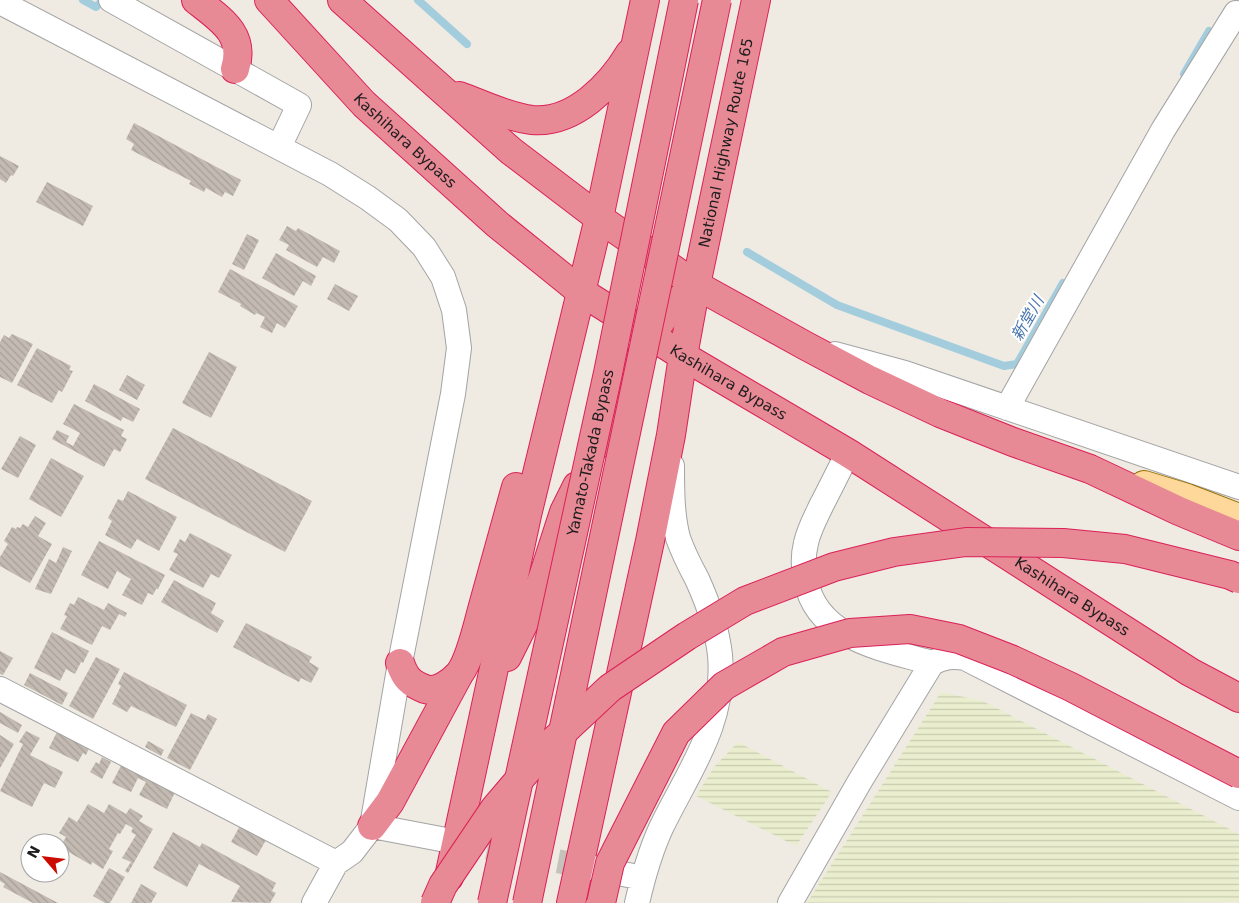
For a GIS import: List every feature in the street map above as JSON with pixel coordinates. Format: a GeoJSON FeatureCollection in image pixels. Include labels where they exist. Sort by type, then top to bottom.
{"type":"FeatureCollection","features":[{"type":"Feature","properties":{"kind":"highway"},"geometry":{"type":"LineString","coordinates":[[196,0],[219,17],[231,32],[238,49],[235,69]]}},
{"type":"Feature","properties":{"kind":"highway","name":"Kashihara Bypass"},"geometry":{"type":"LineString","coordinates":[[269,0],[364,104],[497,224],[580,291],[682,356],[848,453],[1190,672],[1239,698]]}},
{"type":"Feature","properties":{"kind":"highway"},"geometry":{"type":"LineString","coordinates":[[342,0],[511,151],[599,218],[696,284],[870,380],[940,413],[1013,442],[1090,469],[1179,511],[1239,536]]}},
{"type":"Feature","properties":{"kind":"highway"},"geometry":{"type":"LineString","coordinates":[[444,903],[527,515],[599,218],[645,0]]}},
{"type":"Feature","properties":{"kind":"highway","name":"Yamato-Takada Bypass"},"geometry":{"type":"LineString","coordinates":[[492,903],[608,373],[684,0]]}},
{"type":"Feature","properties":{"kind":"highway"},"geometry":{"type":"LineString","coordinates":[[527,903],[717,0]]}},
{"type":"Feature","properties":{"kind":"highway","name":"National Highway Route 165"},"geometry":{"type":"LineString","coordinates":[[571,903],[650,541],[671,435],[682,356],[696,284],[756,0]]}},
{"type":"Feature","properties":{"kind":"highway"},"geometry":{"type":"LineString","coordinates":[[443,90],[516,117],[534,120],[551,119],[566,114],[596,95],[610,81],[635,46]]}},
{"type":"Feature","properties":{"kind":"highway"},"geometry":{"type":"LineString","coordinates":[[488,694],[530,611],[564,512],[651,336],[665,315],[696,284]]}},
{"type":"Feature","properties":{"kind":"highway"},"geometry":{"type":"LineString","coordinates":[[372,826],[390,802],[469,653],[478,626],[539,399],[580,291]]}},
{"type":"Feature","properties":{"kind":"highway"},"geometry":{"type":"LineString","coordinates":[[435,903],[443,884],[495,808],[548,746],[610,688],[687,636],[745,600],[834,567],[894,552],[966,542],[1063,543],[1125,549],[1230,575],[1239,579]]}},
{"type":"Feature","properties":{"kind":"highway"},"geometry":{"type":"LineString","coordinates":[[601,903],[610,863],[676,733],[724,686],[783,652],[850,633],[910,629],[959,638],[1071,687],[1239,774]]}},
{"type":"Feature","properties":{"kind":"highway"},"geometry":{"type":"LineString","coordinates":[[400,663],[405,676],[416,685],[429,690],[444,686],[459,674]]}},
{"type":"Feature","properties":{"kind":"main road"},"geometry":{"type":"LineString","coordinates":[[1090,469],[1186,498],[1239,518]]}},
{"type":"Feature","properties":{"kind":"street"},"geometry":{"type":"LineString","coordinates":[[111,0],[299,105],[279,147]]}},
{"type":"Feature","properties":{"kind":"street"},"geometry":{"type":"LineString","coordinates":[[0,2],[279,147],[353,188],[398,220],[424,247],[443,277],[454,310],[459,348],[453,394],[400,663],[372,826],[352,852],[336,863],[314,903]]}},
{"type":"Feature","properties":{"kind":"street"},"geometry":{"type":"LineString","coordinates":[[1006,408],[1163,130],[1236,13]]}},
{"type":"Feature","properties":{"kind":"street"},"geometry":{"type":"LineString","coordinates":[[806,346],[905,372],[1239,487]]}},
{"type":"Feature","properties":{"kind":"street"},"geometry":{"type":"LineString","coordinates":[[637,903],[651,852],[711,730],[720,680],[720,655],[716,630],[707,604],[685,556],[675,524],[671,435]]}},
{"type":"Feature","properties":{"kind":"street"},"geometry":{"type":"LineString","coordinates":[[848,453],[806,542],[803,557],[808,591],[826,619],[840,631],[859,641],[932,663]]}},
{"type":"Feature","properties":{"kind":"street"},"geometry":{"type":"LineString","coordinates":[[790,903],[860,781],[932,663],[947,657],[965,658],[1239,798]]}},
{"type":"Feature","properties":{"kind":"street"},"geometry":{"type":"LineString","coordinates":[[0,689],[336,863]]}},
{"type":"Feature","properties":{"kind":"street"},"geometry":{"type":"LineString","coordinates":[[372,826],[446,840]]}},
{"type":"Feature","properties":{"kind":"street"},"geometry":{"type":"LineString","coordinates":[[593,868],[643,878]]}},
{"type":"Feature","properties":{"kind":"green space"},"geometry":{"type":"Polygon","coordinates":[[[941,692],[983,701],[1239,834],[1239,902],[807,903],[941,692]]]}},
{"type":"Feature","properties":{"kind":"green space"},"geometry":{"type":"Polygon","coordinates":[[[738,742],[832,792],[796,846],[696,796],[714,767],[738,742]]]}},
{"type":"Feature","properties":{"kind":"building"},"geometry":{"type":"Polygon","coordinates":[[[134,123],[241,180],[233,196],[225,192],[222,197],[206,188],[204,192],[189,184],[191,181],[131,150],[134,144],[126,139],[134,123]]]}},
{"type":"Feature","properties":{"kind":"building"},"geometry":{"type":"Polygon","coordinates":[[[0,156],[19,166],[6,183],[0,179],[0,156]]]}},
{"type":"Feature","properties":{"kind":"building"},"geometry":{"type":"Polygon","coordinates":[[[47,182],[93,206],[83,226],[36,202],[47,182]]]}},
{"type":"Feature","properties":{"kind":"building"},"geometry":{"type":"Polygon","coordinates":[[[287,226],[296,231],[298,228],[340,251],[334,263],[323,257],[317,267],[286,250],[289,245],[279,240],[287,226]]]}},
{"type":"Feature","properties":{"kind":"building"},"geometry":{"type":"Polygon","coordinates":[[[247,234],[259,240],[244,270],[232,264],[247,234]]]}},
{"type":"Feature","properties":{"kind":"building"},"geometry":{"type":"Polygon","coordinates":[[[276,253],[316,276],[311,286],[303,281],[294,296],[262,278],[276,253]]]}},
{"type":"Feature","properties":{"kind":"building"},"geometry":{"type":"Polygon","coordinates":[[[230,269],[298,306],[285,328],[277,323],[272,333],[260,327],[265,317],[256,313],[255,315],[240,306],[241,304],[218,292],[230,269]]]}},
{"type":"Feature","properties":{"kind":"building"},"geometry":{"type":"Polygon","coordinates":[[[335,284],[358,296],[349,311],[327,299],[335,284]]]}},
{"type":"Feature","properties":{"kind":"building"},"geometry":{"type":"Polygon","coordinates":[[[12,334],[33,344],[12,383],[0,377],[0,342],[4,335],[9,338],[12,334]]]}},
{"type":"Feature","properties":{"kind":"building"},"geometry":{"type":"Polygon","coordinates":[[[37,348],[71,366],[69,370],[73,371],[62,392],[59,390],[52,403],[17,385],[37,348]]]}},
{"type":"Feature","properties":{"kind":"building"},"geometry":{"type":"Polygon","coordinates":[[[209,352],[237,367],[211,418],[182,403],[209,352]]]}},
{"type":"Feature","properties":{"kind":"building"},"geometry":{"type":"Polygon","coordinates":[[[127,375],[145,385],[137,400],[119,390],[127,375]]]}},
{"type":"Feature","properties":{"kind":"building"},"geometry":{"type":"Polygon","coordinates":[[[94,384],[140,409],[133,422],[123,417],[121,421],[85,401],[94,384]]]}},
{"type":"Feature","properties":{"kind":"building"},"geometry":{"type":"Polygon","coordinates":[[[74,404],[124,430],[121,436],[127,439],[120,452],[114,449],[104,467],[52,439],[57,430],[69,436],[66,442],[73,446],[80,433],[63,424],[74,404]]]}},
{"type":"Feature","properties":{"kind":"building"},"geometry":{"type":"Polygon","coordinates":[[[173,428],[312,501],[285,552],[145,479],[173,428]]]}},
{"type":"Feature","properties":{"kind":"building"},"geometry":{"type":"Polygon","coordinates":[[[20,436],[36,445],[18,478],[1,469],[20,436]]]}},
{"type":"Feature","properties":{"kind":"building"},"geometry":{"type":"Polygon","coordinates":[[[51,458],[84,476],[61,517],[29,499],[51,458]]]}},
{"type":"Feature","properties":{"kind":"building"},"geometry":{"type":"Polygon","coordinates":[[[128,491],[177,517],[159,551],[137,539],[131,549],[105,535],[112,521],[108,518],[118,499],[123,501],[128,491]]]}},
{"type":"Feature","properties":{"kind":"building"},"geometry":{"type":"Polygon","coordinates":[[[35,516],[46,523],[38,536],[52,544],[30,583],[0,566],[0,557],[8,544],[4,541],[12,527],[20,528],[23,524],[28,527],[35,516]]]}},
{"type":"Feature","properties":{"kind":"building"},"geometry":{"type":"Polygon","coordinates":[[[190,533],[232,555],[219,578],[211,574],[203,588],[169,570],[178,554],[173,552],[180,539],[185,542],[190,533]]]}},
{"type":"Feature","properties":{"kind":"building"},"geometry":{"type":"Polygon","coordinates":[[[99,541],[165,575],[158,589],[156,589],[153,595],[148,593],[142,605],[122,595],[131,579],[117,571],[108,589],[81,575],[99,541]]]}},
{"type":"Feature","properties":{"kind":"building"},"geometry":{"type":"Polygon","coordinates":[[[63,547],[72,551],[51,594],[35,589],[49,559],[56,563],[63,547]]]}},
{"type":"Feature","properties":{"kind":"building"},"geometry":{"type":"Polygon","coordinates":[[[174,580],[216,603],[211,613],[224,621],[217,633],[161,602],[174,580]]]}},
{"type":"Feature","properties":{"kind":"building"},"geometry":{"type":"Polygon","coordinates":[[[78,597],[104,610],[108,603],[127,613],[125,617],[119,614],[110,630],[102,626],[92,645],[60,629],[67,616],[64,615],[70,603],[74,605],[78,597]]]}},
{"type":"Feature","properties":{"kind":"building"},"geometry":{"type":"Polygon","coordinates":[[[246,623],[312,657],[309,662],[319,668],[311,683],[301,678],[299,682],[233,647],[246,623]]]}},
{"type":"Feature","properties":{"kind":"building"},"geometry":{"type":"Polygon","coordinates":[[[52,632],[89,651],[75,674],[66,669],[60,681],[34,668],[52,632]]]}},
{"type":"Feature","properties":{"kind":"building"},"geometry":{"type":"Polygon","coordinates":[[[0,651],[13,658],[3,675],[0,674],[0,651]]]}},
{"type":"Feature","properties":{"kind":"building"},"geometry":{"type":"Polygon","coordinates":[[[96,657],[120,669],[93,719],[69,706],[96,657]]]}},
{"type":"Feature","properties":{"kind":"building"},"geometry":{"type":"Polygon","coordinates":[[[124,672],[187,705],[176,727],[131,706],[127,712],[112,704],[121,686],[118,684],[124,672]]]}},
{"type":"Feature","properties":{"kind":"building"},"geometry":{"type":"Polygon","coordinates":[[[30,673],[68,693],[62,705],[24,685],[30,673]]]}},
{"type":"Feature","properties":{"kind":"building"},"geometry":{"type":"Polygon","coordinates":[[[0,712],[22,725],[18,733],[0,723],[0,712]]]}},
{"type":"Feature","properties":{"kind":"building"},"geometry":{"type":"Polygon","coordinates":[[[191,713],[205,720],[208,714],[217,719],[190,770],[167,758],[191,713]]]}},
{"type":"Feature","properties":{"kind":"building"},"geometry":{"type":"Polygon","coordinates":[[[60,726],[92,742],[86,755],[83,753],[78,762],[49,748],[60,726]]]}},
{"type":"Feature","properties":{"kind":"building"},"geometry":{"type":"Polygon","coordinates":[[[26,731],[40,738],[30,755],[63,772],[55,788],[44,783],[32,807],[0,791],[23,744],[19,742],[26,731]]]}},
{"type":"Feature","properties":{"kind":"building"},"geometry":{"type":"Polygon","coordinates":[[[0,735],[14,744],[0,768],[0,735]]]}},
{"type":"Feature","properties":{"kind":"building"},"geometry":{"type":"Polygon","coordinates":[[[148,741],[164,750],[161,756],[145,747],[148,741]]]}},
{"type":"Feature","properties":{"kind":"building"},"geometry":{"type":"Polygon","coordinates":[[[102,757],[111,762],[102,779],[90,772],[96,762],[99,764],[102,757]]]}},
{"type":"Feature","properties":{"kind":"building"},"geometry":{"type":"Polygon","coordinates":[[[124,760],[177,788],[167,809],[139,795],[146,782],[138,778],[131,792],[112,783],[124,760]]]}},
{"type":"Feature","properties":{"kind":"building"},"geometry":{"type":"Polygon","coordinates":[[[88,804],[104,813],[109,804],[126,814],[130,808],[143,816],[139,821],[153,829],[128,873],[125,871],[131,862],[122,858],[136,835],[131,832],[133,828],[126,824],[120,834],[118,833],[109,849],[113,851],[103,869],[92,862],[91,865],[70,853],[70,833],[59,833],[69,817],[77,822],[88,804]]]}},
{"type":"Feature","properties":{"kind":"building"},"geometry":{"type":"Polygon","coordinates":[[[241,824],[267,838],[257,856],[231,842],[241,824]]]}},
{"type":"Feature","properties":{"kind":"building"},"geometry":{"type":"Polygon","coordinates":[[[173,832],[200,847],[202,843],[276,883],[272,891],[276,893],[270,903],[231,902],[240,886],[199,864],[187,887],[153,868],[173,832]]]}},
{"type":"Feature","properties":{"kind":"building"},"geometry":{"type":"Polygon","coordinates":[[[109,868],[125,877],[110,903],[105,903],[93,896],[109,868]]]}},
{"type":"Feature","properties":{"kind":"building"},"geometry":{"type":"Polygon","coordinates":[[[0,872],[58,903],[33,903],[3,887],[5,884],[0,881],[0,872]]]}},
{"type":"Feature","properties":{"kind":"building"},"geometry":{"type":"Polygon","coordinates":[[[141,884],[157,893],[151,903],[131,903],[141,884]]]}},
{"type":"Feature","properties":{"kind":"waterway","name":"新堂川"},"geometry":{"type":"LineString","coordinates":[[83,0],[96,7],[100,3]]}},
{"type":"Feature","properties":{"kind":"waterway","name":"新堂川"},"geometry":{"type":"LineString","coordinates":[[418,0],[467,44]]}},
{"type":"Feature","properties":{"kind":"waterway","name":"新堂川"},"geometry":{"type":"LineString","coordinates":[[1184,74],[1209,31]]}},
{"type":"Feature","properties":{"kind":"waterway","name":"新堂川"},"geometry":{"type":"LineString","coordinates":[[747,252],[837,305],[1004,366],[1017,364],[1063,283]]}},
{"type":"Feature","properties":{"kind":"tunnel"},"geometry":{"type":"LineString","coordinates":[[452,841],[593,868]]}}]}
